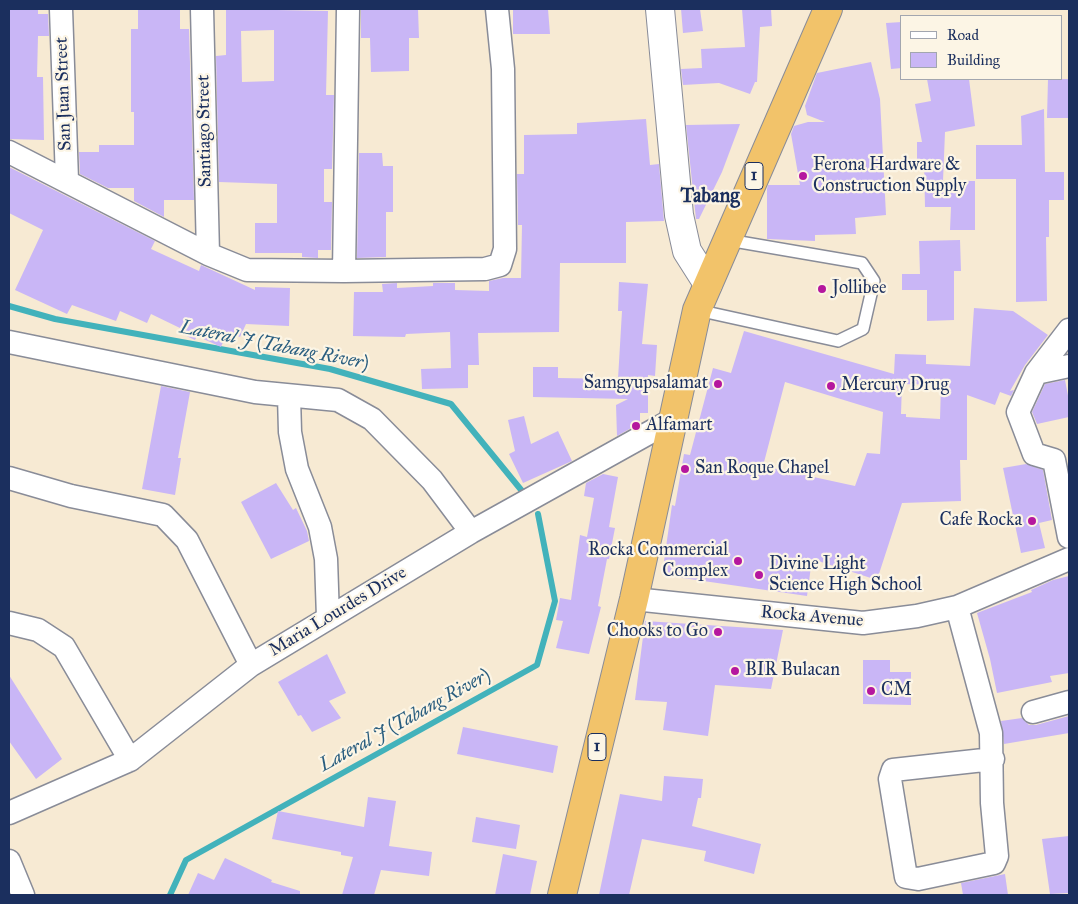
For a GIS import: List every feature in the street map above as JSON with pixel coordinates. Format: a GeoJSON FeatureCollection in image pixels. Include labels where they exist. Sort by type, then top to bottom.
{"type":"FeatureCollection","features":[{"type":"Feature","properties":{"kind":"highway","name":"1"},"geometry":{"type":"LineString","coordinates":[[562,895],[634,599],[697,310],[828,9]]}},
{"type":"Feature","properties":{"kind":"street","name":"San Juan Street"},"geometry":{"type":"LineString","coordinates":[[61,9],[67,180]]}},
{"type":"Feature","properties":{"kind":"street","name":"Santiago Street"},"geometry":{"type":"LineString","coordinates":[[202,9],[208,254]]}},
{"type":"Feature","properties":{"kind":"street"},"geometry":{"type":"LineString","coordinates":[[344,271],[348,9]]}},
{"type":"Feature","properties":{"kind":"street"},"geometry":{"type":"LineString","coordinates":[[9,152],[67,180],[208,254],[247,270],[484,269],[500,265],[505,249],[505,209],[503,69],[497,9]]}},
{"type":"Feature","properties":{"kind":"street"},"geometry":{"type":"LineString","coordinates":[[660,9],[679,215],[687,251],[708,284]]}},
{"type":"Feature","properties":{"kind":"street"},"geometry":{"type":"LineString","coordinates":[[1069,330],[1036,373],[1018,412],[1034,454],[1062,459],[1069,537]]}},
{"type":"Feature","properties":{"kind":"street"},"geometry":{"type":"LineString","coordinates":[[9,342],[236,388],[289,396],[338,400],[372,419],[432,480],[471,532]]}},
{"type":"Feature","properties":{"kind":"street"},"geometry":{"type":"LineString","coordinates":[[1036,373],[1069,366]]}},
{"type":"Feature","properties":{"kind":"street"},"geometry":{"type":"LineString","coordinates":[[289,396],[290,432],[297,469],[320,527],[326,559],[328,618]]}},
{"type":"Feature","properties":{"kind":"street","name":"Maria Lourdes Drive"},"geometry":{"type":"LineString","coordinates":[[9,813],[130,760],[251,665],[471,532],[674,419]]}},
{"type":"Feature","properties":{"kind":"street"},"geometry":{"type":"LineString","coordinates":[[9,478],[71,496],[163,515],[187,540],[251,665]]}},
{"type":"Feature","properties":{"kind":"street","name":"Rocka Avenue"},"geometry":{"type":"LineString","coordinates":[[634,599],[862,624],[917,616],[957,607],[1069,559]]}},
{"type":"Feature","properties":{"kind":"street"},"geometry":{"type":"LineString","coordinates":[[957,607],[988,716],[993,759],[992,803],[998,856],[994,863],[918,879],[906,877],[890,779],[893,770],[993,759]]}},
{"type":"Feature","properties":{"kind":"street"},"geometry":{"type":"LineString","coordinates":[[9,623],[38,630],[64,647],[130,760]]}},
{"type":"Feature","properties":{"kind":"street"},"geometry":{"type":"LineString","coordinates":[[1033,712],[1069,702]]}},
{"type":"Feature","properties":{"kind":"street"},"geometry":{"type":"LineString","coordinates":[[9,861],[23,895]]}},
{"type":"Feature","properties":{"kind":"lane"},"geometry":{"type":"LineString","coordinates":[[697,310],[838,341],[862,329],[874,281],[862,263],[726,240]]}},
{"type":"Feature","properties":{"kind":"building"},"geometry":{"type":"Polygon","coordinates":[[[9,9],[38,9],[38,14],[48,14],[49,36],[38,36],[37,77],[43,77],[44,140],[9,139],[9,9]]]}},
{"type":"Feature","properties":{"kind":"building"},"geometry":{"type":"Polygon","coordinates":[[[138,9],[180,9],[180,29],[189,29],[194,200],[164,200],[164,217],[134,201],[134,188],[108,188],[80,174],[79,152],[99,152],[99,145],[134,145],[134,112],[131,112],[131,29],[138,29],[138,9]]]}},
{"type":"Feature","properties":{"kind":"building"},"geometry":{"type":"Polygon","coordinates":[[[226,9],[328,11],[326,95],[334,95],[332,169],[324,169],[324,202],[332,202],[331,250],[318,250],[318,258],[302,257],[302,253],[255,253],[255,223],[277,223],[277,184],[219,182],[216,56],[226,55],[226,9]],[[274,30],[241,31],[242,82],[274,81],[274,30]]]}},
{"type":"Feature","properties":{"kind":"building"},"geometry":{"type":"Polygon","coordinates":[[[361,9],[418,9],[419,38],[409,38],[409,71],[371,72],[370,38],[361,38],[361,9]]]}},
{"type":"Feature","properties":{"kind":"building"},"geometry":{"type":"Polygon","coordinates":[[[513,9],[548,9],[550,34],[513,34],[513,9]]]}},
{"type":"Feature","properties":{"kind":"building"},"geometry":{"type":"Polygon","coordinates":[[[681,9],[700,9],[703,31],[683,33],[681,9]]]}},
{"type":"Feature","properties":{"kind":"building"},"geometry":{"type":"Polygon","coordinates":[[[742,9],[771,9],[772,26],[760,27],[757,82],[755,82],[750,94],[719,83],[683,85],[681,69],[702,68],[701,49],[745,47],[742,9]]]}},
{"type":"Feature","properties":{"kind":"building"},"geometry":{"type":"Polygon","coordinates":[[[900,22],[900,68],[891,69],[886,23],[900,22]]]}},
{"type":"Feature","properties":{"kind":"building"},"geometry":{"type":"Polygon","coordinates":[[[871,62],[880,99],[886,215],[855,218],[856,234],[815,235],[815,241],[767,239],[768,185],[800,185],[791,134],[794,126],[808,122],[825,122],[807,115],[805,106],[817,73],[871,62]]]}},
{"type":"Feature","properties":{"kind":"building"},"geometry":{"type":"Polygon","coordinates":[[[1069,79],[1069,118],[1047,118],[1048,80],[1069,79]]]}},
{"type":"Feature","properties":{"kind":"building"},"geometry":{"type":"Polygon","coordinates":[[[927,80],[969,80],[975,126],[945,132],[943,181],[975,181],[975,230],[950,230],[951,207],[925,207],[924,159],[917,159],[917,142],[922,142],[915,104],[931,101],[927,80]]]}},
{"type":"Feature","properties":{"kind":"building"},"geometry":{"type":"Polygon","coordinates":[[[1044,109],[1045,172],[1064,172],[1064,200],[1049,200],[1049,237],[1046,237],[1047,301],[1016,302],[1016,179],[976,179],[976,145],[1022,145],[1021,116],[1044,109]]]}},
{"type":"Feature","properties":{"kind":"building"},"geometry":{"type":"Polygon","coordinates":[[[646,119],[650,165],[659,164],[664,221],[626,222],[626,263],[560,263],[559,332],[478,333],[479,365],[468,365],[468,388],[422,389],[421,369],[451,368],[450,332],[406,334],[405,337],[353,336],[354,292],[383,292],[382,284],[397,283],[397,288],[433,286],[433,283],[455,283],[455,290],[489,291],[489,281],[503,278],[521,278],[522,225],[518,225],[517,174],[524,174],[524,135],[577,134],[577,123],[646,119]]]}},
{"type":"Feature","properties":{"kind":"building"},"geometry":{"type":"Polygon","coordinates":[[[740,124],[722,172],[699,219],[696,219],[686,125],[740,124]]]}},
{"type":"Feature","properties":{"kind":"building"},"geometry":{"type":"Polygon","coordinates":[[[359,153],[382,153],[383,166],[393,166],[393,212],[386,212],[386,257],[357,258],[359,153]]]}},
{"type":"Feature","properties":{"kind":"building"},"geometry":{"type":"Polygon","coordinates":[[[9,167],[155,241],[151,249],[199,271],[201,265],[255,290],[255,287],[290,288],[289,326],[246,324],[240,337],[227,332],[221,347],[197,336],[195,340],[180,333],[182,329],[151,314],[147,323],[120,311],[116,321],[72,305],[67,314],[15,290],[43,230],[9,213],[9,167]]]}},
{"type":"Feature","properties":{"kind":"building"},"geometry":{"type":"Polygon","coordinates":[[[960,240],[961,271],[954,271],[954,320],[927,321],[927,290],[902,290],[902,274],[920,274],[919,241],[960,240]]]}},
{"type":"Feature","properties":{"kind":"building"},"geometry":{"type":"Polygon","coordinates":[[[619,282],[648,284],[642,344],[657,345],[655,376],[648,375],[648,413],[640,413],[640,423],[617,436],[616,405],[628,399],[533,397],[533,367],[558,367],[558,378],[618,379],[622,311],[618,311],[619,282]]]}},
{"type":"Feature","properties":{"kind":"building"},"geometry":{"type":"Polygon","coordinates":[[[974,308],[1013,311],[1048,335],[1025,365],[1010,391],[1014,390],[1011,396],[1000,392],[995,405],[967,395],[967,460],[960,460],[961,501],[902,503],[877,580],[812,559],[807,596],[662,575],[672,505],[675,506],[684,454],[690,455],[713,368],[731,373],[744,331],[894,374],[895,354],[926,355],[926,364],[970,366],[974,308]],[[785,382],[763,466],[855,486],[867,453],[880,454],[883,412],[785,382]],[[902,384],[901,414],[906,414],[906,417],[940,419],[941,385],[902,384]]]}},
{"type":"Feature","properties":{"kind":"building"},"geometry":{"type":"Polygon","coordinates":[[[1065,380],[1069,401],[1069,417],[1037,424],[1032,412],[1045,384],[1065,380]]]}},
{"type":"Feature","properties":{"kind":"building"},"geometry":{"type":"Polygon","coordinates":[[[161,386],[190,392],[178,458],[181,458],[175,495],[142,489],[161,386]]]}},
{"type":"Feature","properties":{"kind":"building"},"geometry":{"type":"Polygon","coordinates":[[[524,416],[531,444],[558,431],[572,461],[523,483],[509,454],[515,451],[508,420],[524,416]]]}},
{"type":"Feature","properties":{"kind":"building"},"geometry":{"type":"Polygon","coordinates":[[[1026,464],[1043,470],[1052,520],[1039,523],[1045,548],[1021,553],[1003,468],[1026,464]]]}},
{"type":"Feature","properties":{"kind":"building"},"geometry":{"type":"Polygon","coordinates":[[[603,474],[618,477],[609,527],[615,528],[598,606],[601,607],[589,654],[556,648],[563,621],[556,620],[560,598],[571,600],[580,535],[587,537],[594,498],[584,496],[586,483],[603,474]]]}},
{"type":"Feature","properties":{"kind":"building"},"geometry":{"type":"Polygon","coordinates":[[[276,483],[293,510],[296,508],[307,531],[309,541],[271,559],[241,502],[276,483]]]}},
{"type":"Feature","properties":{"kind":"building"},"geometry":{"type":"Polygon","coordinates":[[[1069,576],[1069,673],[1050,676],[1052,682],[997,693],[977,613],[1032,592],[1031,590],[1053,580],[1069,576]]]}},
{"type":"Feature","properties":{"kind":"building"},"geometry":{"type":"Polygon","coordinates":[[[645,621],[783,630],[771,689],[715,685],[708,736],[663,730],[667,702],[635,700],[645,621]]]}},
{"type":"Feature","properties":{"kind":"building"},"geometry":{"type":"Polygon","coordinates":[[[327,654],[346,693],[329,701],[341,718],[312,732],[301,715],[298,716],[278,682],[327,654]]]}},
{"type":"Feature","properties":{"kind":"building"},"geometry":{"type":"Polygon","coordinates":[[[863,660],[890,660],[890,672],[911,672],[911,705],[863,704],[863,660]]]}},
{"type":"Feature","properties":{"kind":"building"},"geometry":{"type":"Polygon","coordinates":[[[9,675],[62,759],[36,779],[9,741],[9,675]]]}},
{"type":"Feature","properties":{"kind":"building"},"geometry":{"type":"Polygon","coordinates":[[[1069,716],[1069,733],[1004,744],[1001,721],[1022,718],[1029,725],[1036,725],[1069,716]]]}},
{"type":"Feature","properties":{"kind":"building"},"geometry":{"type":"Polygon","coordinates":[[[463,727],[558,746],[553,773],[457,754],[463,727]]]}},
{"type":"Feature","properties":{"kind":"building"},"geometry":{"type":"Polygon","coordinates":[[[664,776],[703,779],[701,798],[698,798],[692,826],[761,844],[754,874],[704,861],[706,851],[642,839],[629,895],[599,895],[620,794],[662,801],[664,776]]]}},
{"type":"Feature","properties":{"kind":"building"},"geometry":{"type":"Polygon","coordinates":[[[368,797],[396,801],[389,846],[432,852],[429,876],[381,870],[374,895],[342,895],[353,857],[341,855],[341,852],[272,839],[278,811],[364,827],[368,797]]]}},
{"type":"Feature","properties":{"kind":"building"},"geometry":{"type":"Polygon","coordinates":[[[476,817],[520,825],[516,849],[472,842],[476,817]]]}},
{"type":"Feature","properties":{"kind":"building"},"geometry":{"type":"Polygon","coordinates":[[[1069,836],[1069,893],[1050,894],[1042,839],[1069,836]]]}},
{"type":"Feature","properties":{"kind":"building"},"geometry":{"type":"Polygon","coordinates":[[[503,854],[537,861],[530,895],[495,895],[503,854]]]}},
{"type":"Feature","properties":{"kind":"building"},"geometry":{"type":"Polygon","coordinates":[[[225,858],[272,880],[271,882],[300,891],[300,895],[188,895],[198,873],[214,880],[225,858]]]}},
{"type":"Feature","properties":{"kind":"building"},"geometry":{"type":"Polygon","coordinates":[[[1005,874],[1008,895],[963,895],[961,883],[1005,874]]]}},
{"type":"Feature","properties":{"kind":"waterway","name":"Lateral J (Tabang River)"},"geometry":{"type":"LineString","coordinates":[[9,306],[55,319],[330,369],[451,404],[522,491]]}},
{"type":"Feature","properties":{"kind":"waterway","name":"Lateral J (Tabang River)"},"geometry":{"type":"LineString","coordinates":[[170,895],[186,860],[537,665],[555,601],[538,514]]}},
{"type":"Feature","properties":{"kind":"place","name":"Ferona Hardware & Construction Supply"},"geometry":{"type":"Point","coordinates":[803,176]}},
{"type":"Feature","properties":{"kind":"place","name":"Jollibee"},"geometry":{"type":"Point","coordinates":[822,289]}},
{"type":"Feature","properties":{"kind":"place","name":"Samgyupsalamat"},"geometry":{"type":"Point","coordinates":[718,384]}},
{"type":"Feature","properties":{"kind":"place","name":"Mercury Drug"},"geometry":{"type":"Point","coordinates":[831,386]}},
{"type":"Feature","properties":{"kind":"place","name":"Alfamart"},"geometry":{"type":"Point","coordinates":[636,426]}},
{"type":"Feature","properties":{"kind":"place","name":"San Roque Chapel"},"geometry":{"type":"Point","coordinates":[685,469]}},
{"type":"Feature","properties":{"kind":"place","name":"Cafe Rocka"},"geometry":{"type":"Point","coordinates":[1032,521]}},
{"type":"Feature","properties":{"kind":"place","name":"Rocka Commercial Complex"},"geometry":{"type":"Point","coordinates":[738,561]}},
{"type":"Feature","properties":{"kind":"place","name":"Divine Light Science High School"},"geometry":{"type":"Point","coordinates":[759,575]}},
{"type":"Feature","properties":{"kind":"place","name":"Chooks to Go"},"geometry":{"type":"Point","coordinates":[718,632]}},
{"type":"Feature","properties":{"kind":"place","name":"BIR Bulacan"},"geometry":{"type":"Point","coordinates":[735,671]}},
{"type":"Feature","properties":{"kind":"place","name":"CM"},"geometry":{"type":"Point","coordinates":[871,691]}},
{"type":"Feature","properties":{"kind":"district","name":"Tabang"},"geometry":{"type":"Point","coordinates":[710,197]}}]}
